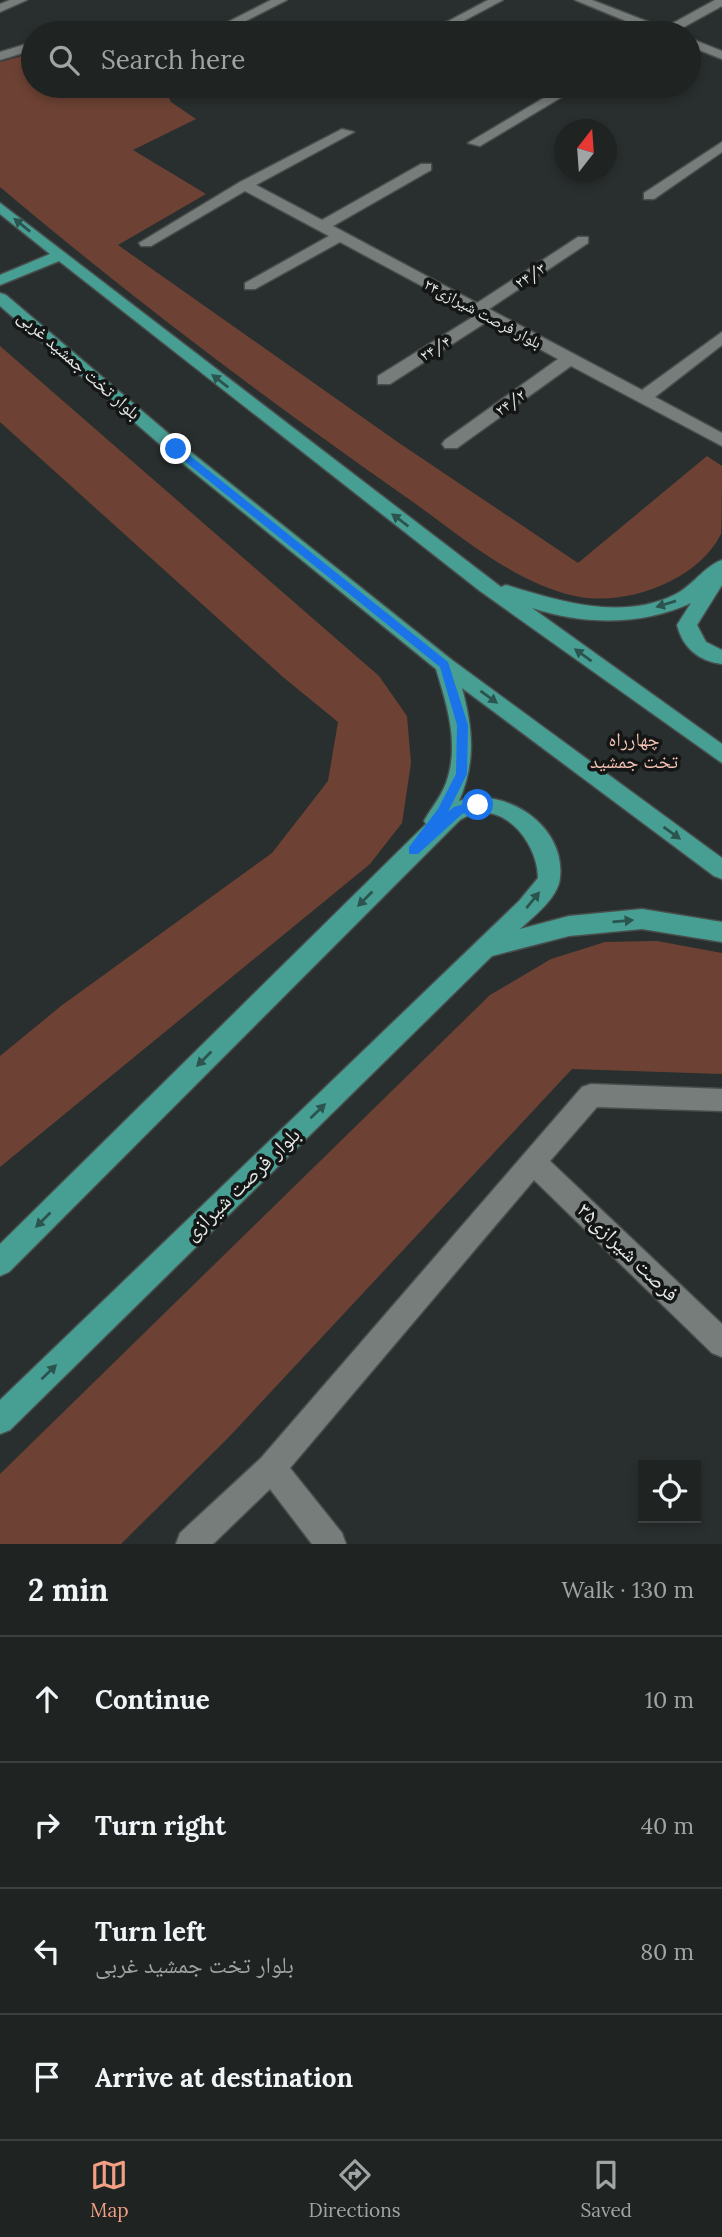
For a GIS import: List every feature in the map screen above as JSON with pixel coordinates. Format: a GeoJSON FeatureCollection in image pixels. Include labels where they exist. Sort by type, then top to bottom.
{"type":"FeatureCollection","features":[{"type":"Feature","properties":{"kind":"main road"},"geometry":{"type":"LineString","coordinates":[[0,207],[487,586],[722,755]]}},
{"type":"Feature","properties":{"kind":"main road"},"geometry":{"type":"LineString","coordinates":[[0,280],[61,256]]}},
{"type":"Feature","properties":{"kind":"main road","name":"بلوار تخت جمشید غربی"},"geometry":{"type":"LineString","coordinates":[[0,298],[176,449],[445,665],[722,870]]}},
{"type":"Feature","properties":{"kind":"main road"},"geometry":{"type":"LineString","coordinates":[[487,586],[561,610],[600,613],[663,607],[684,598],[722,569]]}},
{"type":"Feature","properties":{"kind":"main road"},"geometry":{"type":"LineString","coordinates":[[722,569],[687,625],[689,636],[700,648],[722,657]]}},
{"type":"Feature","properties":{"kind":"main road"},"geometry":{"type":"LineString","coordinates":[[0,1263],[414,850],[442,812],[461,774],[463,725],[445,665]]}},
{"type":"Feature","properties":{"kind":"main road","name":"بلوار فرصت شیرازی"},"geometry":{"type":"LineString","coordinates":[[0,1420],[527,908],[549,881],[549,860],[542,840],[532,828],[510,812],[478,805],[458,810],[414,850]]}},
{"type":"Feature","properties":{"kind":"main road"},"geometry":{"type":"LineString","coordinates":[[485,949],[569,926],[642,919],[722,932]]}},
{"type":"Feature","properties":{"kind":"street"},"geometry":{"type":"LineString","coordinates":[[0,8],[21,0]]}},
{"type":"Feature","properties":{"kind":"street"},"geometry":{"type":"LineString","coordinates":[[237,21],[281,0]]}},
{"type":"Feature","properties":{"kind":"street"},"geometry":{"type":"LineString","coordinates":[[456,21],[497,0]]}},
{"type":"Feature","properties":{"kind":"street"},"geometry":{"type":"LineString","coordinates":[[586,1],[635,21]]}},
{"type":"Feature","properties":{"kind":"street"},"geometry":{"type":"LineString","coordinates":[[686,21],[722,1]]}},
{"type":"Feature","properties":{"kind":"street"},"geometry":{"type":"LineString","coordinates":[[701,47],[722,55]]}},
{"type":"Feature","properties":{"kind":"street"},"geometry":{"type":"LineString","coordinates":[[0,56],[21,50]]}},
{"type":"Feature","properties":{"kind":"street"},"geometry":{"type":"LineString","coordinates":[[475,143],[552,98]]}},
{"type":"Feature","properties":{"kind":"street"},"geometry":{"type":"LineString","coordinates":[[146,243],[245,185],[347,132]]}},
{"type":"Feature","properties":{"kind":"street"},"geometry":{"type":"LineString","coordinates":[[649,196],[722,146]]}},
{"type":"Feature","properties":{"kind":"street"},"geometry":{"type":"LineString","coordinates":[[322,226],[426,167]]}},
{"type":"Feature","properties":{"kind":"street","name":"بلوار فرصت شیرازی۲۴"},"geometry":{"type":"LineString","coordinates":[[245,185],[642,400],[722,440]]}},
{"type":"Feature","properties":{"kind":"street"},"geometry":{"type":"LineString","coordinates":[[250,286],[340,236]]}},
{"type":"Feature","properties":{"kind":"street","name":"۲۴/۳"},"geometry":{"type":"LineString","coordinates":[[482,313],[583,240]]}},
{"type":"Feature","properties":{"kind":"street","name":"۲۴/۴"},"geometry":{"type":"LineString","coordinates":[[384,380],[482,313]]}},
{"type":"Feature","properties":{"kind":"street"},"geometry":{"type":"LineString","coordinates":[[642,400],[722,337]]}},
{"type":"Feature","properties":{"kind":"street","name":"۲۴/۲"},"geometry":{"type":"LineString","coordinates":[[451,444],[568,360]]}},
{"type":"Feature","properties":{"kind":"street"},"geometry":{"type":"LineString","coordinates":[[191,1544],[271,1468],[591,1095],[722,1100]]}},
{"type":"Feature","properties":{"kind":"street","name":"فرصت شیرازی۳۵"},"geometry":{"type":"LineString","coordinates":[[533,1162],[722,1343]]}},
{"type":"Feature","properties":{"kind":"street"},"geometry":{"type":"LineString","coordinates":[[271,1468],[331,1544]]}},
{"type":"Feature","properties":{"kind":"shaded area"},"geometry":{"type":"Polygon","coordinates":[[[21,56],[21,98],[169,98],[196,119],[133,150],[206,194],[118,245],[399,443],[578,563],[707,456],[722,466],[721,534],[710,551],[677,578],[636,594],[615,598],[575,596],[551,589],[484,554],[198,346],[0,187],[0,62],[21,56]]]}},
{"type":"Feature","properties":{"kind":"shaded area"},"geometry":{"type":"Polygon","coordinates":[[[0,346],[379,676],[407,716],[411,763],[402,823],[370,864],[0,1167],[0,1056],[61,1006],[272,853],[328,781],[338,722],[283,677],[0,422],[0,346]]]}},
{"type":"Feature","properties":{"kind":"shaded area"},"geometry":{"type":"Polygon","coordinates":[[[657,941],[722,953],[722,1074],[572,1069],[227,1439],[121,1544],[0,1544],[0,1474],[490,995],[551,959],[605,942],[657,941]]]}},
{"type":"Feature","properties":{"kind":"district","name":"چهارراه تخت جمشید"},"geometry":{"type":"Point","coordinates":[634,750]}},
{"type":"Feature","properties":{"kind":"route"},"geometry":{"type":"LineString","coordinates":[[176,449],[445,665],[463,725],[461,774],[442,812],[414,850],[458,810],[478,805]]}}]}
